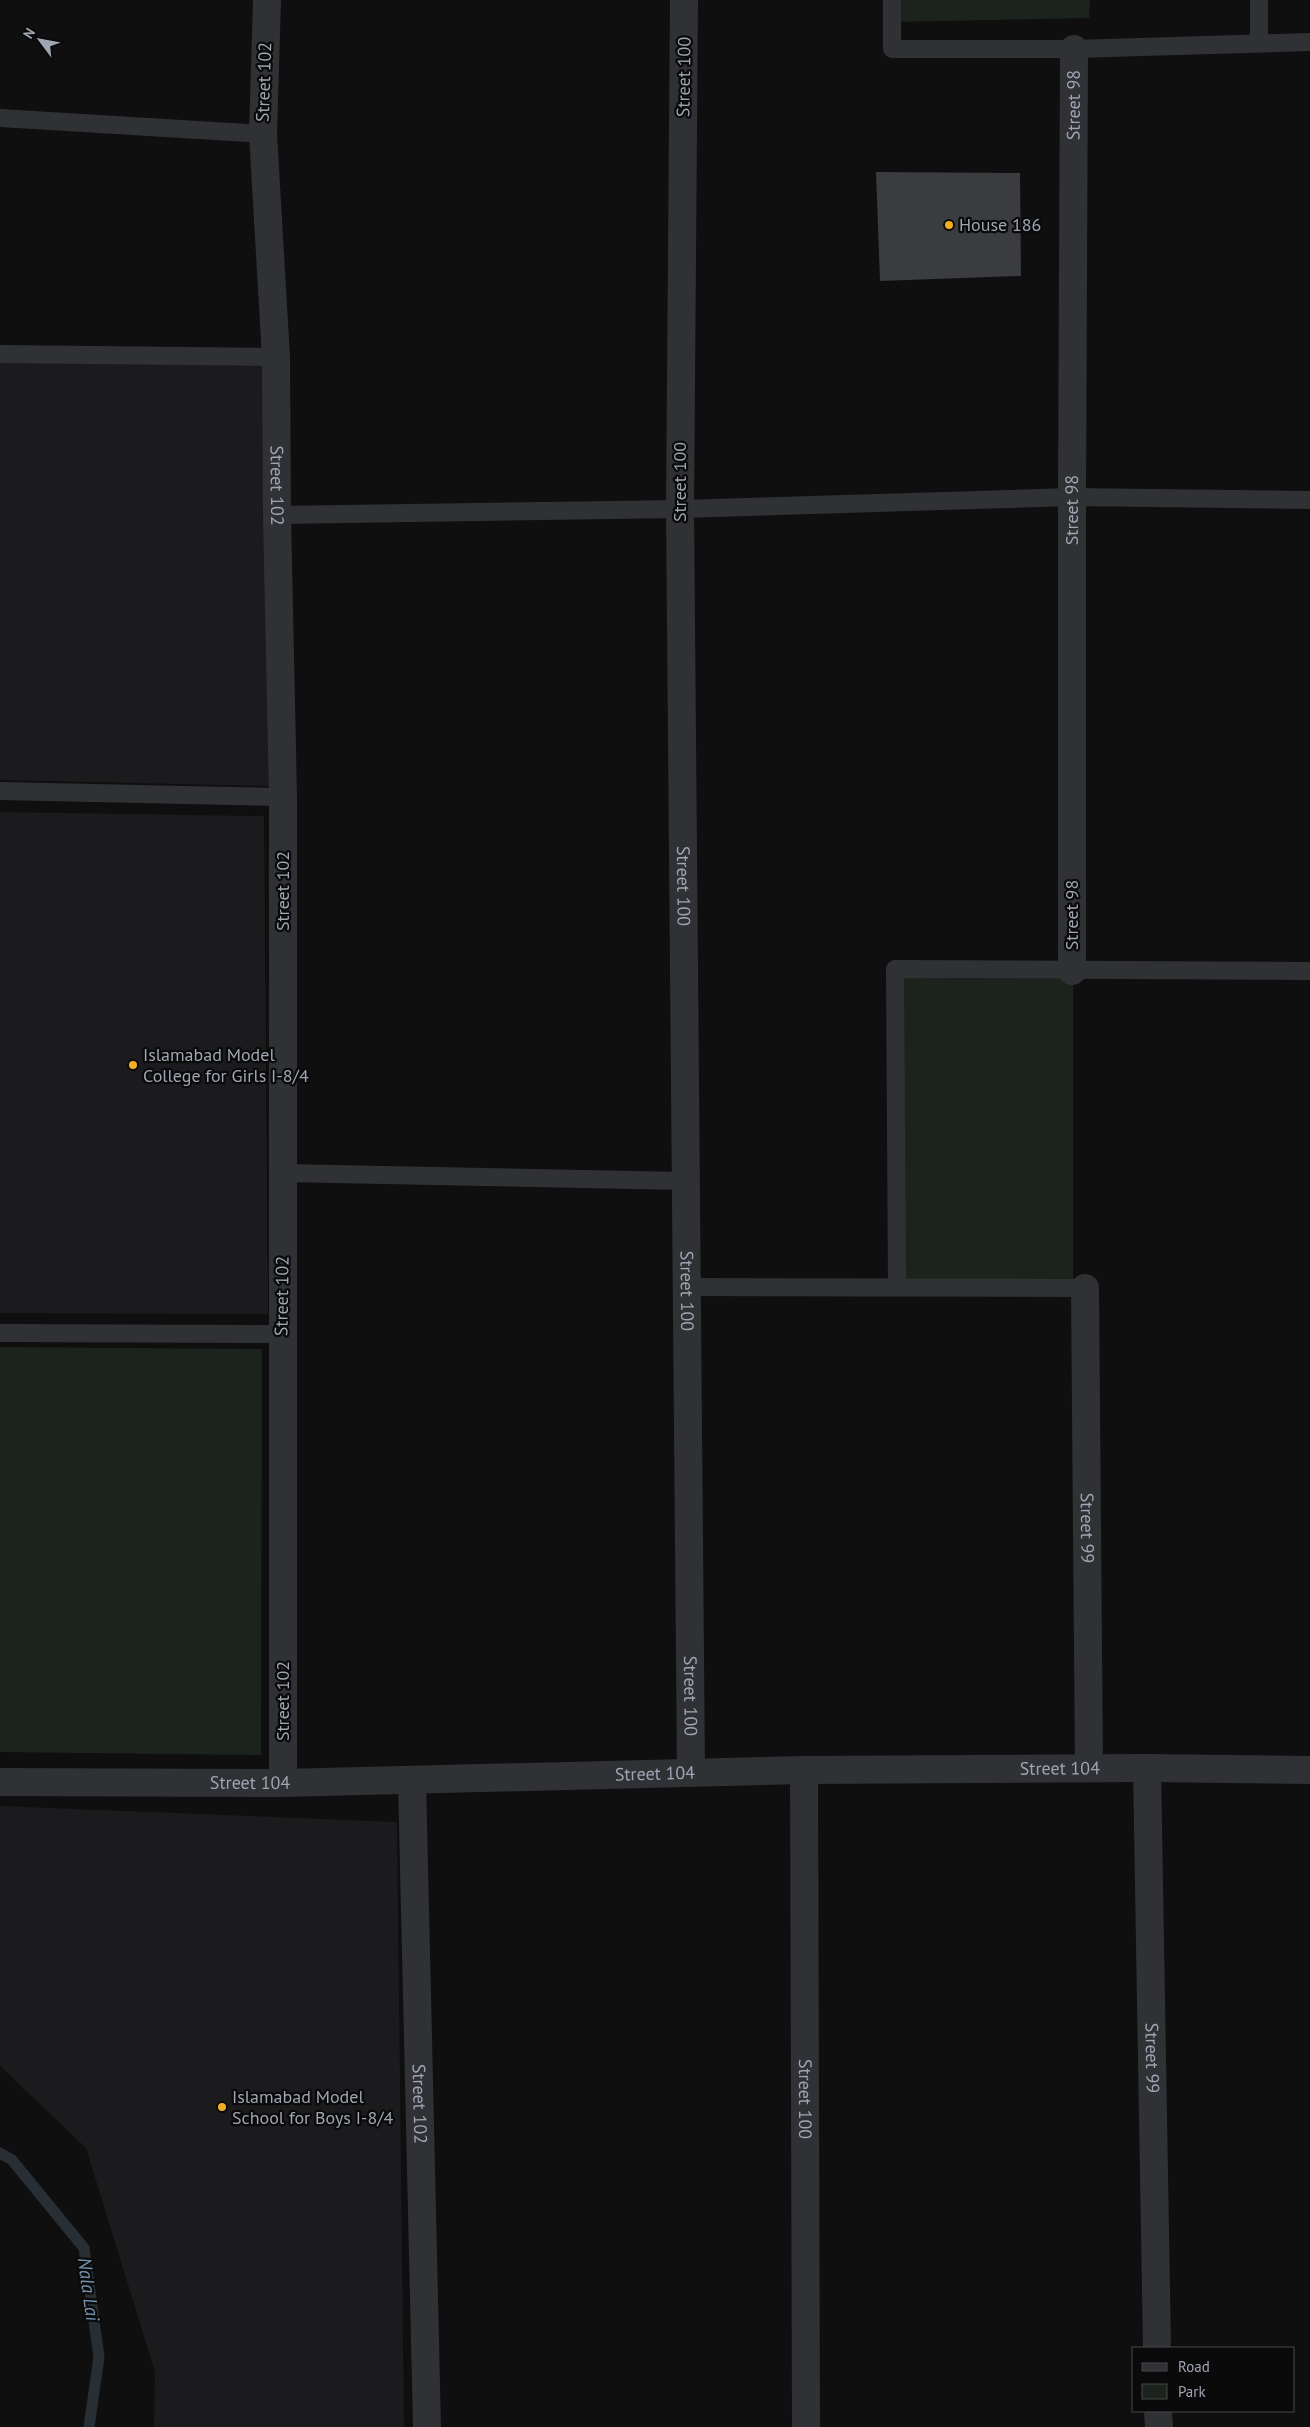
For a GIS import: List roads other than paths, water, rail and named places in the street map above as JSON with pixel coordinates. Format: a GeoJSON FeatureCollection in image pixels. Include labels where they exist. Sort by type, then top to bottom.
{"type":"FeatureCollection","features":[{"type":"Feature","properties":{"kind":"street","name":"Street 102"},"geometry":{"type":"LineString","coordinates":[[267,0],[263,134],[276,357],[277,515],[283,797],[283,1783]]}},
{"type":"Feature","properties":{"kind":"street","name":"Street 100"},"geometry":{"type":"LineString","coordinates":[[684,0],[680,509],[684,1180],[691,1774]]}},
{"type":"Feature","properties":{"kind":"street","name":"Street 98"},"geometry":{"type":"LineString","coordinates":[[1072,971],[1074,49]]}},
{"type":"Feature","properties":{"kind":"street","name":"Street 99"},"geometry":{"type":"LineString","coordinates":[[1085,1288],[1089,1768]]}},
{"type":"Feature","properties":{"kind":"street","name":"Street 104"},"geometry":{"type":"LineString","coordinates":[[0,1782],[283,1783],[804,1770],[1089,1768],[1310,1770]]}},
{"type":"Feature","properties":{"kind":"street","name":"Street 99"},"geometry":{"type":"LineString","coordinates":[[1147,1768],[1157,2347]]}},
{"type":"Feature","properties":{"kind":"street","name":"Street 100"},"geometry":{"type":"LineString","coordinates":[[804,1770],[806,2427]]}},
{"type":"Feature","properties":{"kind":"street","name":"Street 102"},"geometry":{"type":"LineString","coordinates":[[412,1780],[427,2427]]}},
{"type":"Feature","properties":{"kind":"street"},"geometry":{"type":"LineString","coordinates":[[1158,2412],[1159,2427]]}},
{"type":"Feature","properties":{"kind":"lane"},"geometry":{"type":"LineString","coordinates":[[892,0],[892,49],[1074,49],[1310,42]]}},
{"type":"Feature","properties":{"kind":"lane"},"geometry":{"type":"LineString","coordinates":[[1258,0],[1259,44]]}},
{"type":"Feature","properties":{"kind":"lane"},"geometry":{"type":"LineString","coordinates":[[0,118],[263,134]]}},
{"type":"Feature","properties":{"kind":"lane"},"geometry":{"type":"LineString","coordinates":[[0,354],[276,357]]}},
{"type":"Feature","properties":{"kind":"lane"},"geometry":{"type":"LineString","coordinates":[[277,515],[680,509],[1072,497],[1310,500]]}},
{"type":"Feature","properties":{"kind":"lane"},"geometry":{"type":"LineString","coordinates":[[0,791],[283,797]]}},
{"type":"Feature","properties":{"kind":"lane"},"geometry":{"type":"LineString","coordinates":[[897,1287],[895,969],[1310,971]]}},
{"type":"Feature","properties":{"kind":"lane"},"geometry":{"type":"LineString","coordinates":[[284,1174],[684,1180]]}},
{"type":"Feature","properties":{"kind":"lane"},"geometry":{"type":"LineString","coordinates":[[686,1288],[1085,1288]]}},
{"type":"Feature","properties":{"kind":"lane"},"geometry":{"type":"LineString","coordinates":[[0,1333],[282,1334]]}},
{"type":"Feature","properties":{"kind":"waterway","name":"Nala Lai"},"geometry":{"type":"LineString","coordinates":[[0,2153],[12,2160],[84,2248],[99,2357],[89,2427]]}},
{"type":"Feature","properties":{"kind":"place","name":"House 186"},"geometry":{"type":"Point","coordinates":[949,225]}},
{"type":"Feature","properties":{"kind":"place","name":"Islamabad Model College for Girls I-8/4"},"geometry":{"type":"Point","coordinates":[133,1065]}},
{"type":"Feature","properties":{"kind":"place","name":"Islamabad Model School for Boys I-8/4"},"geometry":{"type":"Point","coordinates":[222,2107]}}]}
